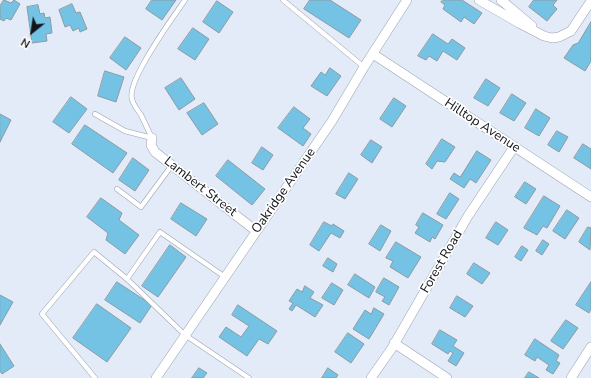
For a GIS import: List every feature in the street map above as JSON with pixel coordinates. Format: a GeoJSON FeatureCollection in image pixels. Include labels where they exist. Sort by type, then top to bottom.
{"type":"FeatureCollection","features":[{"type":"Feature","properties":{"kind":"street","name":"Oakridge Avenue"},"geometry":{"type":"LineString","coordinates":[[156,378],[332,121],[364,67],[407,0]]}},
{"type":"Feature","properties":{"kind":"street"},"geometry":{"type":"LineString","coordinates":[[479,0],[519,23],[544,36],[552,38],[566,35],[571,31],[591,1]]}},
{"type":"Feature","properties":{"kind":"street"},"geometry":{"type":"LineString","coordinates":[[500,0],[544,36]]}},
{"type":"Feature","properties":{"kind":"street","name":"Hilltop Avenue"},"geometry":{"type":"LineString","coordinates":[[373,54],[591,197]]}},
{"type":"Feature","properties":{"kind":"street","name":"Lambert Street"},"geometry":{"type":"LineString","coordinates":[[152,138],[151,145],[155,152],[256,231]]}},
{"type":"Feature","properties":{"kind":"street","name":"Forest Road"},"geometry":{"type":"LineString","coordinates":[[371,378],[394,343],[468,216],[514,147]]}},
{"type":"Feature","properties":{"kind":"street"},"geometry":{"type":"LineString","coordinates":[[394,343],[447,378]]}},
{"type":"Feature","properties":{"kind":"street"},"geometry":{"type":"LineString","coordinates":[[571,378],[591,347]]}},
{"type":"Feature","properties":{"kind":"lane"},"geometry":{"type":"LineString","coordinates":[[152,138],[131,98],[132,90],[135,81],[161,34],[185,0]]}},
{"type":"Feature","properties":{"kind":"lane"},"geometry":{"type":"LineString","coordinates":[[283,0],[364,67]]}},
{"type":"Feature","properties":{"kind":"lane"},"geometry":{"type":"LineString","coordinates":[[95,114],[125,132],[152,138]]}},
{"type":"Feature","properties":{"kind":"lane"},"geometry":{"type":"LineString","coordinates":[[117,189],[141,207],[172,165]]}},
{"type":"Feature","properties":{"kind":"lane"},"geometry":{"type":"LineString","coordinates":[[127,279],[160,232],[225,277]]}},
{"type":"Feature","properties":{"kind":"lane"},"geometry":{"type":"LineString","coordinates":[[95,378],[42,314],[94,252],[127,279],[185,335],[249,378]]}},
{"type":"Feature","properties":{"kind":"building"},"geometry":{"type":"Polygon","coordinates":[[[4,0],[11,3],[14,0],[20,4],[11,20],[6,18],[4,21],[0,19],[0,6],[4,0]]]}},
{"type":"Feature","properties":{"kind":"building"},"geometry":{"type":"Polygon","coordinates":[[[152,0],[176,0],[162,20],[146,9],[152,0]]]}},
{"type":"Feature","properties":{"kind":"building"},"geometry":{"type":"Polygon","coordinates":[[[310,0],[330,0],[361,20],[349,38],[304,9],[310,0]]]}},
{"type":"Feature","properties":{"kind":"building"},"geometry":{"type":"Polygon","coordinates":[[[443,0],[462,0],[482,13],[474,24],[464,17],[461,22],[443,9],[445,5],[441,2],[443,0]]]}},
{"type":"Feature","properties":{"kind":"building"},"geometry":{"type":"Polygon","coordinates":[[[534,0],[557,0],[553,5],[557,9],[547,21],[529,7],[534,0]]]}},
{"type":"Feature","properties":{"kind":"building"},"geometry":{"type":"Polygon","coordinates":[[[217,1],[233,12],[219,33],[203,22],[217,1]]]}},
{"type":"Feature","properties":{"kind":"building"},"geometry":{"type":"Polygon","coordinates":[[[72,4],[76,13],[80,12],[87,29],[80,32],[79,28],[73,31],[70,25],[65,27],[59,10],[72,4]]]}},
{"type":"Feature","properties":{"kind":"building"},"geometry":{"type":"Polygon","coordinates":[[[38,5],[40,14],[44,13],[45,18],[50,17],[52,33],[46,34],[47,41],[32,43],[27,7],[38,5]]]}},
{"type":"Feature","properties":{"kind":"building"},"geometry":{"type":"Polygon","coordinates":[[[591,22],[591,61],[585,71],[564,58],[573,45],[578,43],[591,22]]]}},
{"type":"Feature","properties":{"kind":"building"},"geometry":{"type":"Polygon","coordinates":[[[193,28],[209,39],[195,60],[178,49],[193,28]]]}},
{"type":"Feature","properties":{"kind":"building"},"geometry":{"type":"Polygon","coordinates":[[[433,34],[448,44],[452,39],[465,48],[457,60],[443,51],[437,61],[429,56],[426,60],[418,56],[433,34]]]}},
{"type":"Feature","properties":{"kind":"building"},"geometry":{"type":"Polygon","coordinates":[[[125,37],[141,48],[126,70],[110,58],[125,37]]]}},
{"type":"Feature","properties":{"kind":"building"},"geometry":{"type":"Polygon","coordinates":[[[330,68],[341,76],[327,96],[311,86],[321,72],[325,75],[330,68]]]}},
{"type":"Feature","properties":{"kind":"building"},"geometry":{"type":"Polygon","coordinates":[[[105,71],[124,77],[116,102],[98,96],[105,71]]]}},
{"type":"Feature","properties":{"kind":"building"},"geometry":{"type":"Polygon","coordinates":[[[181,78],[195,99],[179,110],[165,88],[181,78]]]}},
{"type":"Feature","properties":{"kind":"building"},"geometry":{"type":"Polygon","coordinates":[[[486,79],[500,88],[488,106],[474,98],[486,79]]]}},
{"type":"Feature","properties":{"kind":"building"},"geometry":{"type":"Polygon","coordinates":[[[512,94],[526,103],[514,121],[500,113],[512,94]]]}},
{"type":"Feature","properties":{"kind":"building"},"geometry":{"type":"Polygon","coordinates":[[[71,97],[87,109],[69,133],[53,122],[71,97]]]}},
{"type":"Feature","properties":{"kind":"building"},"geometry":{"type":"Polygon","coordinates":[[[394,98],[406,106],[392,127],[380,119],[394,98]]]}},
{"type":"Feature","properties":{"kind":"building"},"geometry":{"type":"Polygon","coordinates":[[[204,103],[218,124],[202,135],[187,113],[204,103]]]}},
{"type":"Feature","properties":{"kind":"building"},"geometry":{"type":"Polygon","coordinates":[[[294,107],[310,119],[303,128],[311,134],[303,146],[278,128],[294,107]]]}},
{"type":"Feature","properties":{"kind":"building"},"geometry":{"type":"Polygon","coordinates":[[[536,109],[550,118],[539,136],[525,128],[536,109]]]}},
{"type":"Feature","properties":{"kind":"building"},"geometry":{"type":"Polygon","coordinates":[[[0,114],[11,120],[0,142],[0,114]]]}},
{"type":"Feature","properties":{"kind":"building"},"geometry":{"type":"Polygon","coordinates":[[[85,125],[127,153],[113,173],[72,144],[85,125]]]}},
{"type":"Feature","properties":{"kind":"building"},"geometry":{"type":"Polygon","coordinates":[[[557,131],[568,137],[559,152],[548,145],[557,131]]]}},
{"type":"Feature","properties":{"kind":"building"},"geometry":{"type":"Polygon","coordinates":[[[442,139],[455,147],[445,162],[437,161],[432,169],[426,164],[442,139]]]}},
{"type":"Feature","properties":{"kind":"building"},"geometry":{"type":"Polygon","coordinates":[[[371,140],[382,147],[372,163],[361,155],[371,140]]]}},
{"type":"Feature","properties":{"kind":"building"},"geometry":{"type":"Polygon","coordinates":[[[583,144],[591,149],[591,169],[574,158],[583,144]]]}},
{"type":"Feature","properties":{"kind":"building"},"geometry":{"type":"Polygon","coordinates":[[[262,147],[273,155],[263,170],[252,163],[262,147]]]}},
{"type":"Feature","properties":{"kind":"building"},"geometry":{"type":"Polygon","coordinates":[[[477,151],[491,160],[476,183],[470,179],[464,188],[450,179],[454,173],[460,177],[477,151]]]}},
{"type":"Feature","properties":{"kind":"building"},"geometry":{"type":"Polygon","coordinates":[[[133,158],[149,170],[135,191],[119,180],[133,158]]]}},
{"type":"Feature","properties":{"kind":"building"},"geometry":{"type":"Polygon","coordinates":[[[228,160],[265,189],[252,205],[216,176],[228,160]]]}},
{"type":"Feature","properties":{"kind":"building"},"geometry":{"type":"Polygon","coordinates":[[[349,173],[358,179],[345,199],[336,194],[349,173]]]}},
{"type":"Feature","properties":{"kind":"building"},"geometry":{"type":"Polygon","coordinates":[[[525,182],[536,189],[526,204],[515,197],[525,182]]]}},
{"type":"Feature","properties":{"kind":"building"},"geometry":{"type":"Polygon","coordinates":[[[450,193],[459,199],[446,219],[437,214],[450,193]]]}},
{"type":"Feature","properties":{"kind":"building"},"geometry":{"type":"Polygon","coordinates":[[[544,196],[560,206],[547,228],[543,226],[537,235],[524,228],[544,196]]]}},
{"type":"Feature","properties":{"kind":"building"},"geometry":{"type":"Polygon","coordinates":[[[101,198],[122,213],[119,220],[139,235],[125,254],[106,240],[108,233],[87,217],[101,198]]]}},
{"type":"Feature","properties":{"kind":"building"},"geometry":{"type":"Polygon","coordinates":[[[181,203],[207,219],[196,236],[171,219],[181,203]]]}},
{"type":"Feature","properties":{"kind":"building"},"geometry":{"type":"Polygon","coordinates":[[[567,210],[579,218],[565,239],[553,231],[567,210]]]}},
{"type":"Feature","properties":{"kind":"building"},"geometry":{"type":"Polygon","coordinates":[[[423,213],[443,225],[435,239],[432,237],[430,242],[415,233],[419,227],[416,225],[423,213]]]}},
{"type":"Feature","properties":{"kind":"building"},"geometry":{"type":"Polygon","coordinates":[[[324,222],[332,226],[333,224],[344,231],[340,238],[331,233],[319,251],[310,245],[324,222]]]}},
{"type":"Feature","properties":{"kind":"building"},"geometry":{"type":"Polygon","coordinates":[[[496,222],[508,230],[498,245],[486,238],[496,222]]]}},
{"type":"Feature","properties":{"kind":"building"},"geometry":{"type":"Polygon","coordinates":[[[381,225],[391,231],[380,251],[369,244],[381,225]]]}},
{"type":"Feature","properties":{"kind":"building"},"geometry":{"type":"Polygon","coordinates":[[[588,227],[591,228],[590,250],[579,242],[588,227]]]}},
{"type":"Feature","properties":{"kind":"building"},"geometry":{"type":"Polygon","coordinates":[[[543,240],[549,244],[542,255],[536,251],[543,240]]]}},
{"type":"Feature","properties":{"kind":"building"},"geometry":{"type":"Polygon","coordinates":[[[396,242],[421,257],[408,278],[390,267],[393,261],[386,258],[396,242]]]}},
{"type":"Feature","properties":{"kind":"building"},"geometry":{"type":"Polygon","coordinates":[[[170,245],[186,257],[158,297],[142,286],[170,245]]]}},
{"type":"Feature","properties":{"kind":"building"},"geometry":{"type":"Polygon","coordinates":[[[522,246],[528,250],[521,261],[515,257],[522,246]]]}},
{"type":"Feature","properties":{"kind":"building"},"geometry":{"type":"Polygon","coordinates":[[[328,258],[337,264],[333,272],[323,266],[328,258]]]}},
{"type":"Feature","properties":{"kind":"building"},"geometry":{"type":"Polygon","coordinates":[[[474,263],[490,273],[482,284],[467,274],[474,263]]]}},
{"type":"Feature","properties":{"kind":"building"},"geometry":{"type":"Polygon","coordinates":[[[355,274],[375,287],[369,298],[348,285],[355,274]]]}},
{"type":"Feature","properties":{"kind":"building"},"geometry":{"type":"Polygon","coordinates":[[[384,278],[399,287],[389,305],[382,301],[385,297],[376,292],[384,278]]]}},
{"type":"Feature","properties":{"kind":"building"},"geometry":{"type":"Polygon","coordinates":[[[117,282],[152,305],[140,323],[105,300],[117,282]]]}},
{"type":"Feature","properties":{"kind":"building"},"geometry":{"type":"Polygon","coordinates":[[[591,282],[591,309],[589,313],[576,305],[591,282]]]}},
{"type":"Feature","properties":{"kind":"building"},"geometry":{"type":"Polygon","coordinates":[[[332,283],[343,290],[334,305],[322,298],[332,283]]]}},
{"type":"Feature","properties":{"kind":"building"},"geometry":{"type":"Polygon","coordinates":[[[305,286],[314,292],[310,298],[323,305],[315,317],[296,305],[292,311],[289,309],[293,303],[289,301],[297,289],[302,292],[305,286]]]}},
{"type":"Feature","properties":{"kind":"building"},"geometry":{"type":"Polygon","coordinates":[[[0,295],[13,302],[0,325],[0,295]]]}},
{"type":"Feature","properties":{"kind":"building"},"geometry":{"type":"Polygon","coordinates":[[[457,296],[473,306],[465,317],[450,308],[457,296]]]}},
{"type":"Feature","properties":{"kind":"building"},"geometry":{"type":"Polygon","coordinates":[[[97,304],[131,328],[107,362],[73,338],[97,304]]]}},
{"type":"Feature","properties":{"kind":"building"},"geometry":{"type":"Polygon","coordinates":[[[238,305],[277,331],[268,344],[259,339],[247,356],[219,337],[226,327],[241,337],[249,326],[232,315],[238,305]]]}},
{"type":"Feature","properties":{"kind":"building"},"geometry":{"type":"Polygon","coordinates":[[[374,308],[384,314],[369,339],[353,329],[365,310],[371,314],[374,308]]]}},
{"type":"Feature","properties":{"kind":"building"},"geometry":{"type":"Polygon","coordinates":[[[566,320],[578,328],[563,349],[551,341],[566,320]]]}},
{"type":"Feature","properties":{"kind":"building"},"geometry":{"type":"Polygon","coordinates":[[[440,330],[457,340],[453,346],[464,353],[456,366],[448,361],[453,353],[450,351],[448,354],[432,344],[440,330]]]}},
{"type":"Feature","properties":{"kind":"building"},"geometry":{"type":"Polygon","coordinates":[[[348,333],[364,344],[351,363],[335,352],[348,333]]]}},
{"type":"Feature","properties":{"kind":"building"},"geometry":{"type":"Polygon","coordinates":[[[535,339],[559,355],[556,361],[560,363],[553,374],[546,370],[549,365],[537,357],[535,361],[525,355],[535,339]]]}},
{"type":"Feature","properties":{"kind":"building"},"geometry":{"type":"Polygon","coordinates":[[[0,344],[14,366],[2,374],[0,371],[0,344]]]}},
{"type":"Feature","properties":{"kind":"building"},"geometry":{"type":"Polygon","coordinates":[[[199,368],[207,373],[203,378],[192,378],[199,368]]]}},
{"type":"Feature","properties":{"kind":"building"},"geometry":{"type":"Polygon","coordinates":[[[328,368],[338,375],[336,378],[322,378],[328,368]]]}},
{"type":"Feature","properties":{"kind":"building"},"geometry":{"type":"Polygon","coordinates":[[[529,372],[539,378],[525,378],[529,372]]]}}]}
